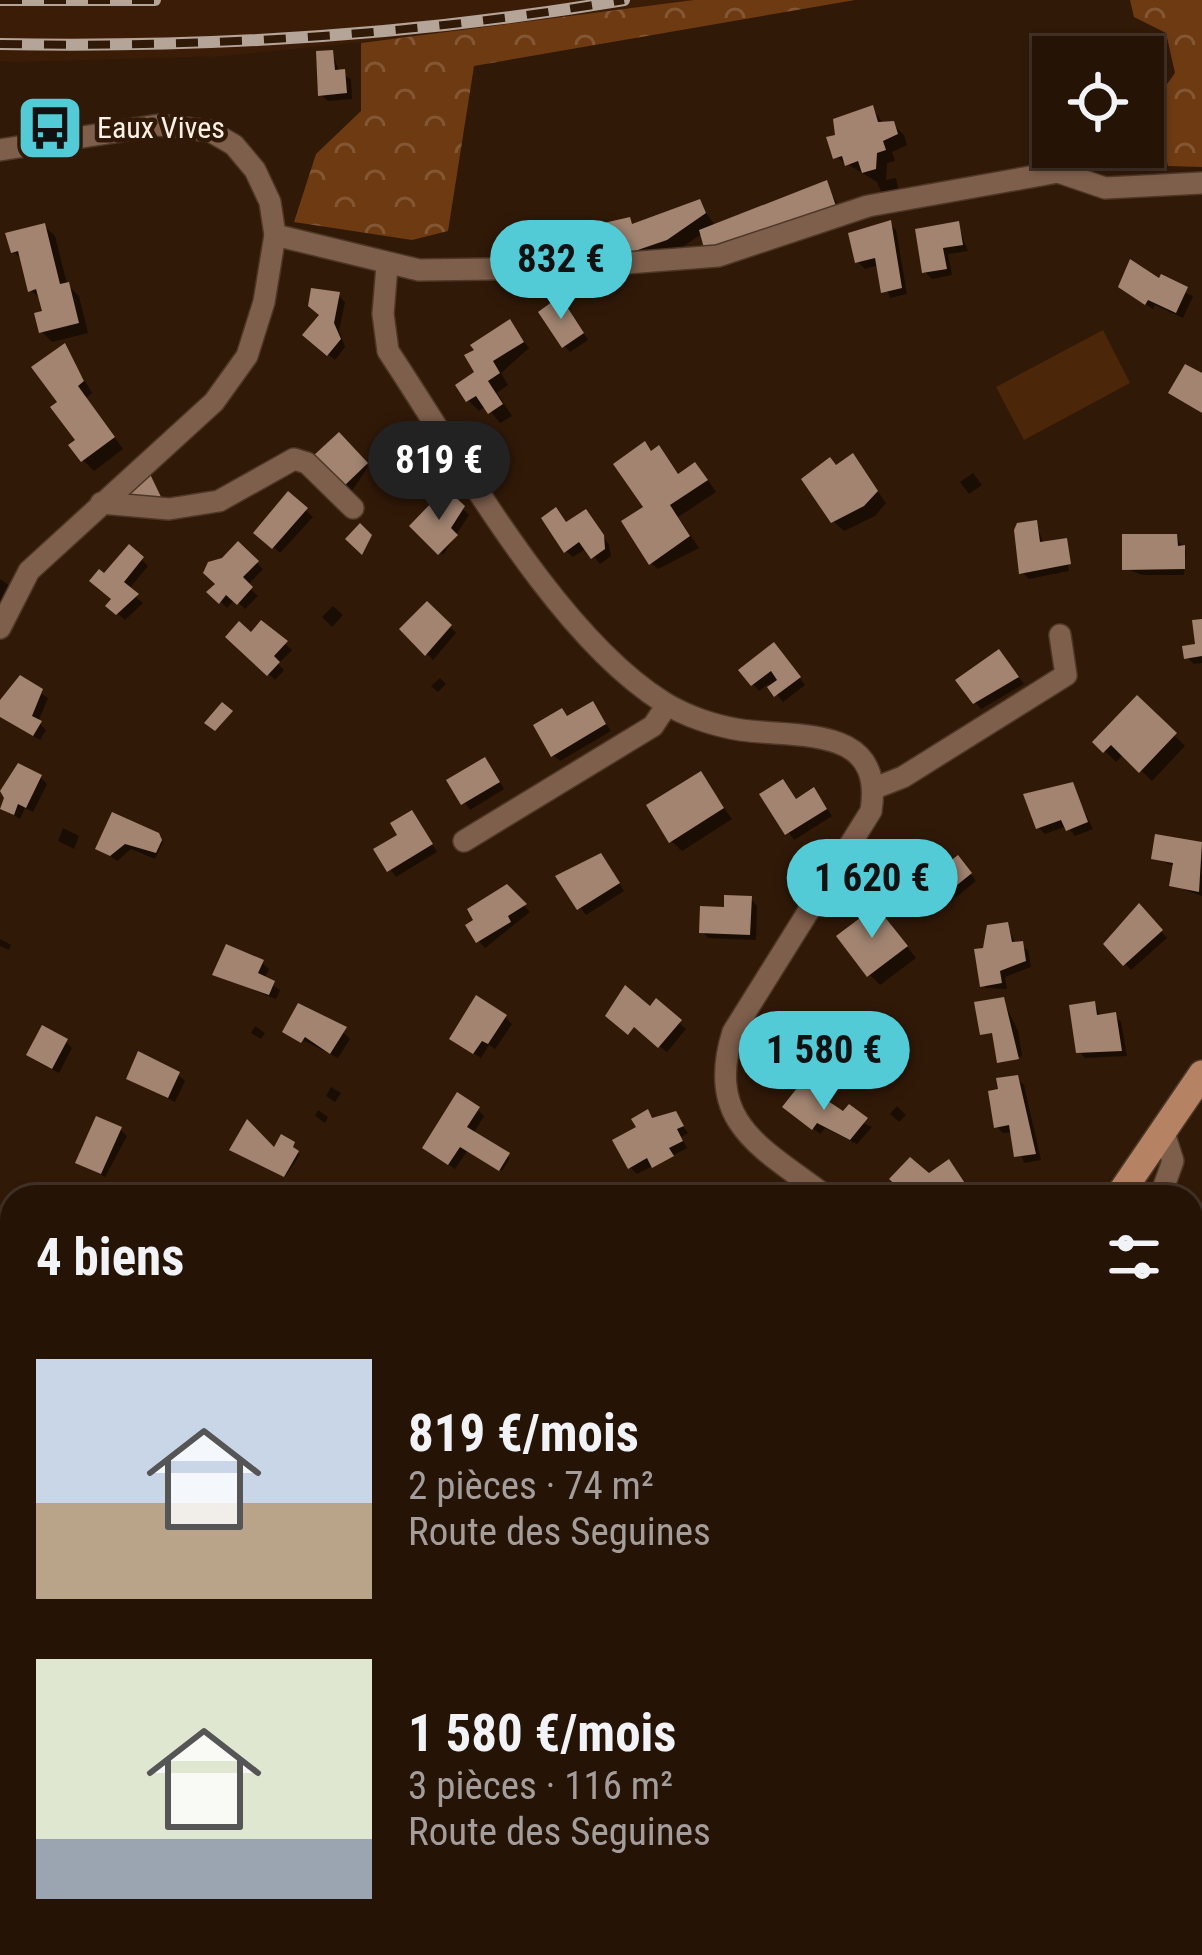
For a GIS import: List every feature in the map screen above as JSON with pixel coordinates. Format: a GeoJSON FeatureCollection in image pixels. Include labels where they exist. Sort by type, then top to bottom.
{"type":"FeatureCollection","features":[{"type":"Feature","properties":{"kind":"main road"},"geometry":{"type":"LineString","coordinates":[[1126,1185],[1202,1074]]}},
{"type":"Feature","properties":{"kind":"street"},"geometry":{"type":"LineString","coordinates":[[0,150],[159,124],[210,131],[234,145],[255,170],[270,202],[275,236],[264,302],[247,356],[214,403],[29,571],[0,628]]}},
{"type":"Feature","properties":{"kind":"street"},"geometry":{"type":"LineString","coordinates":[[275,236],[364,253],[387,266],[562,268],[718,256],[868,206],[1058,172],[1105,188],[1202,183]]}},
{"type":"Feature","properties":{"kind":"street"},"geometry":{"type":"LineString","coordinates":[[387,266],[383,314],[388,351],[545,584],[610,662],[667,705],[736,729],[837,739],[856,753],[874,788],[871,811],[836,874],[777,954],[733,1032],[724,1071],[725,1096],[742,1132],[810,1185]]}},
{"type":"Feature","properties":{"kind":"street"},"geometry":{"type":"LineString","coordinates":[[101,503],[169,509],[220,501],[294,459],[307,463],[352,508]]}},
{"type":"Feature","properties":{"kind":"street"},"geometry":{"type":"LineString","coordinates":[[874,788],[1066,675],[1060,635]]}},
{"type":"Feature","properties":{"kind":"street"},"geometry":{"type":"LineString","coordinates":[[464,841],[653,726],[667,705]]}},
{"type":"Feature","properties":{"kind":"street"},"geometry":{"type":"LineString","coordinates":[[1163,1130],[1173,1161],[1164,1185]]}},
{"type":"Feature","properties":{"kind":"shaded area"},"geometry":{"type":"Polygon","coordinates":[[[0,0],[694,0],[548,23],[225,56],[16,62],[0,61],[0,0]]]}},
{"type":"Feature","properties":{"kind":"shaded area"},"geometry":{"type":"Polygon","coordinates":[[[1103,330],[1130,383],[1024,440],[996,387],[1103,330]]]}},
{"type":"Feature","properties":{"kind":"green space"},"geometry":{"type":"Polygon","coordinates":[[[694,0],[855,0],[474,66],[448,231],[412,240],[294,222],[316,154],[361,111],[361,43],[694,0]]]}},
{"type":"Feature","properties":{"kind":"green space"},"geometry":{"type":"Polygon","coordinates":[[[1130,0],[1202,0],[1202,167],[1168,166],[1164,88],[1175,73],[1166,33],[1134,17],[1130,0]]]}},
{"type":"Feature","properties":{"kind":"building"},"geometry":{"type":"Polygon","coordinates":[[[333,50],[335,70],[345,69],[347,93],[318,96],[316,51],[333,50]]]}},
{"type":"Feature","properties":{"kind":"building"},"geometry":{"type":"Polygon","coordinates":[[[873,105],[878,122],[894,121],[898,134],[883,141],[886,150],[877,153],[876,169],[862,173],[858,161],[845,166],[842,156],[833,159],[826,137],[835,135],[833,119],[873,105]]]}},
{"type":"Feature","properties":{"kind":"building"},"geometry":{"type":"Polygon","coordinates":[[[827,180],[836,206],[737,242],[704,248],[699,230],[827,180]]]}},
{"type":"Feature","properties":{"kind":"building"},"geometry":{"type":"Polygon","coordinates":[[[700,199],[706,213],[667,240],[626,254],[538,259],[534,239],[630,217],[632,224],[700,199]]]}},
{"type":"Feature","properties":{"kind":"building"},"geometry":{"type":"Polygon","coordinates":[[[891,220],[902,288],[881,293],[875,258],[855,263],[848,233],[891,220]]]}},
{"type":"Feature","properties":{"kind":"building"},"geometry":{"type":"Polygon","coordinates":[[[959,221],[963,245],[943,248],[947,269],[922,273],[915,229],[959,221]]]}},
{"type":"Feature","properties":{"kind":"building"},"geometry":{"type":"Polygon","coordinates":[[[45,223],[60,284],[69,282],[79,323],[39,333],[34,313],[42,311],[36,289],[28,292],[18,251],[11,253],[5,233],[45,223]]]}},
{"type":"Feature","properties":{"kind":"building"},"geometry":{"type":"Polygon","coordinates":[[[1130,259],[1159,278],[1161,274],[1188,287],[1176,313],[1148,300],[1145,305],[1118,287],[1130,259]]]}},
{"type":"Feature","properties":{"kind":"building"},"geometry":{"type":"Polygon","coordinates":[[[311,288],[340,292],[334,323],[341,339],[327,356],[302,335],[319,315],[308,306],[311,288]]]}},
{"type":"Feature","properties":{"kind":"building"},"geometry":{"type":"Polygon","coordinates":[[[560,296],[584,333],[562,348],[538,312],[560,296]]]}},
{"type":"Feature","properties":{"kind":"building"},"geometry":{"type":"Polygon","coordinates":[[[510,319],[524,342],[493,361],[500,373],[488,381],[503,404],[488,414],[476,396],[466,402],[455,385],[474,372],[464,355],[474,350],[470,345],[510,319]]]}},
{"type":"Feature","properties":{"kind":"building"},"geometry":{"type":"Polygon","coordinates":[[[65,343],[84,381],[78,386],[115,437],[81,462],[68,445],[75,440],[50,407],[57,402],[31,367],[65,343]]]}},
{"type":"Feature","properties":{"kind":"building"},"geometry":{"type":"Polygon","coordinates":[[[1185,364],[1202,373],[1202,413],[1168,393],[1185,364]]]}},
{"type":"Feature","properties":{"kind":"building"},"geometry":{"type":"Polygon","coordinates":[[[339,432],[368,463],[342,488],[313,456],[339,432]]]}},
{"type":"Feature","properties":{"kind":"building"},"geometry":{"type":"Polygon","coordinates":[[[645,441],[651,451],[659,445],[678,474],[695,462],[708,480],[670,505],[690,536],[649,565],[621,521],[643,507],[613,464],[645,441]]]}},
{"type":"Feature","properties":{"kind":"building"},"geometry":{"type":"Polygon","coordinates":[[[853,453],[878,491],[864,506],[831,523],[801,479],[830,457],[836,465],[853,453]]]}},
{"type":"Feature","properties":{"kind":"building"},"geometry":{"type":"Polygon","coordinates":[[[149,472],[163,501],[123,495],[149,472]]]}},
{"type":"Feature","properties":{"kind":"building"},"geometry":{"type":"Polygon","coordinates":[[[288,491],[308,508],[272,549],[253,533],[288,491]]]}},
{"type":"Feature","properties":{"kind":"building"},"geometry":{"type":"Polygon","coordinates":[[[451,493],[465,506],[451,528],[458,535],[438,555],[409,526],[437,497],[442,502],[451,493]]]}},
{"type":"Feature","properties":{"kind":"building"},"geometry":{"type":"Polygon","coordinates":[[[556,507],[566,522],[586,509],[604,535],[605,549],[591,559],[579,542],[564,553],[541,518],[556,507]]]}},
{"type":"Feature","properties":{"kind":"building"},"geometry":{"type":"Polygon","coordinates":[[[1037,520],[1040,542],[1067,538],[1071,564],[1019,574],[1014,530],[1017,523],[1037,520]]]}},
{"type":"Feature","properties":{"kind":"building"},"geometry":{"type":"Polygon","coordinates":[[[360,523],[372,535],[362,555],[345,539],[360,523]]]}},
{"type":"Feature","properties":{"kind":"building"},"geometry":{"type":"Polygon","coordinates":[[[1122,534],[1177,534],[1178,546],[1185,545],[1185,569],[1122,570],[1122,534]]]}},
{"type":"Feature","properties":{"kind":"building"},"geometry":{"type":"Polygon","coordinates":[[[238,541],[259,561],[243,577],[253,587],[237,605],[226,595],[219,604],[206,592],[215,584],[203,573],[208,562],[222,558],[238,541]]]}},
{"type":"Feature","properties":{"kind":"building"},"geometry":{"type":"Polygon","coordinates":[[[129,544],[144,557],[124,582],[139,594],[116,615],[105,606],[111,599],[89,581],[99,569],[104,573],[129,544]]]}},
{"type":"Feature","properties":{"kind":"building"},"geometry":{"type":"Polygon","coordinates":[[[427,601],[452,625],[425,656],[399,629],[427,601]]]}},
{"type":"Feature","properties":{"kind":"building"},"geometry":{"type":"Polygon","coordinates":[[[1202,619],[1202,656],[1184,659],[1182,646],[1195,644],[1192,620],[1202,619]]]}},
{"type":"Feature","properties":{"kind":"building"},"geometry":{"type":"Polygon","coordinates":[[[261,620],[288,641],[274,656],[280,662],[267,676],[225,637],[239,621],[251,632],[261,620]]]}},
{"type":"Feature","properties":{"kind":"building"},"geometry":{"type":"Polygon","coordinates":[[[774,642],[801,677],[774,697],[767,687],[777,680],[771,671],[751,686],[738,670],[774,642]]]}},
{"type":"Feature","properties":{"kind":"building"},"geometry":{"type":"Polygon","coordinates":[[[999,649],[1019,677],[973,704],[955,680],[999,649]]]}},
{"type":"Feature","properties":{"kind":"building"},"geometry":{"type":"Polygon","coordinates":[[[20,675],[43,689],[32,716],[42,721],[33,736],[0,717],[0,700],[20,675]]]}},
{"type":"Feature","properties":{"kind":"building"},"geometry":{"type":"Polygon","coordinates":[[[1137,695],[1177,733],[1139,773],[1111,745],[1103,753],[1092,742],[1137,695]]]}},
{"type":"Feature","properties":{"kind":"building"},"geometry":{"type":"Polygon","coordinates":[[[593,701],[606,724],[551,757],[533,725],[562,708],[567,716],[593,701]]]}},
{"type":"Feature","properties":{"kind":"building"},"geometry":{"type":"Polygon","coordinates":[[[222,702],[233,711],[215,731],[204,723],[222,702]]]}},
{"type":"Feature","properties":{"kind":"building"},"geometry":{"type":"Polygon","coordinates":[[[485,757],[500,782],[461,805],[446,780],[485,757]]]}},
{"type":"Feature","properties":{"kind":"building"},"geometry":{"type":"Polygon","coordinates":[[[18,763],[42,775],[26,808],[18,804],[14,815],[0,809],[4,798],[0,791],[18,763]]]}},
{"type":"Feature","properties":{"kind":"building"},"geometry":{"type":"Polygon","coordinates":[[[701,771],[724,808],[669,843],[646,805],[701,771]]]}},
{"type":"Feature","properties":{"kind":"building"},"geometry":{"type":"Polygon","coordinates":[[[783,779],[796,799],[814,787],[827,809],[785,835],[759,794],[783,779]]]}},
{"type":"Feature","properties":{"kind":"building"},"geometry":{"type":"Polygon","coordinates":[[[1073,782],[1088,822],[1066,831],[1061,820],[1036,829],[1023,794],[1073,782]]]}},
{"type":"Feature","properties":{"kind":"building"},"geometry":{"type":"Polygon","coordinates":[[[412,810],[433,844],[387,872],[373,849],[397,835],[390,823],[412,810]]]}},
{"type":"Feature","properties":{"kind":"building"},"geometry":{"type":"Polygon","coordinates":[[[112,812],[159,833],[162,840],[156,853],[125,844],[110,856],[95,849],[112,812]]]}},
{"type":"Feature","properties":{"kind":"building"},"geometry":{"type":"Polygon","coordinates":[[[1155,834],[1202,842],[1199,892],[1169,886],[1173,863],[1151,859],[1155,834]]]}},
{"type":"Feature","properties":{"kind":"building"},"geometry":{"type":"Polygon","coordinates":[[[601,853],[620,883],[577,910],[555,876],[601,853]]]}},
{"type":"Feature","properties":{"kind":"building"},"geometry":{"type":"Polygon","coordinates":[[[958,855],[972,873],[930,907],[909,881],[927,866],[934,874],[958,855]]]}},
{"type":"Feature","properties":{"kind":"building"},"geometry":{"type":"Polygon","coordinates":[[[507,884],[527,904],[508,916],[511,922],[476,943],[465,925],[473,920],[467,909],[507,884]]]}},
{"type":"Feature","properties":{"kind":"building"},"geometry":{"type":"Polygon","coordinates":[[[724,895],[752,896],[750,935],[699,933],[700,906],[724,907],[724,895]]]}},
{"type":"Feature","properties":{"kind":"building"},"geometry":{"type":"Polygon","coordinates":[[[1139,903],[1163,930],[1123,966],[1103,944],[1139,903]]]}},
{"type":"Feature","properties":{"kind":"building"},"geometry":{"type":"Polygon","coordinates":[[[876,906],[908,946],[867,977],[836,936],[876,906]]]}},
{"type":"Feature","properties":{"kind":"building"},"geometry":{"type":"Polygon","coordinates":[[[1008,922],[1012,942],[1023,941],[1026,961],[1000,971],[1002,983],[980,987],[974,949],[983,948],[987,925],[1008,922]]]}},
{"type":"Feature","properties":{"kind":"building"},"geometry":{"type":"Polygon","coordinates":[[[226,944],[264,960],[258,973],[275,981],[269,995],[212,975],[226,944]]]}},
{"type":"Feature","properties":{"kind":"building"},"geometry":{"type":"Polygon","coordinates":[[[625,985],[650,1006],[656,998],[682,1020],[658,1048],[634,1027],[628,1035],[605,1016],[625,985]]]}},
{"type":"Feature","properties":{"kind":"building"},"geometry":{"type":"Polygon","coordinates":[[[476,995],[507,1015],[488,1044],[482,1041],[473,1054],[449,1039],[476,995]]]}},
{"type":"Feature","properties":{"kind":"building"},"geometry":{"type":"Polygon","coordinates":[[[1004,997],[1019,1059],[997,1063],[992,1033],[980,1035],[974,1002],[1004,997]]]}},
{"type":"Feature","properties":{"kind":"building"},"geometry":{"type":"Polygon","coordinates":[[[1095,1001],[1097,1015],[1116,1012],[1122,1051],[1076,1053],[1069,1005],[1095,1001]]]}},
{"type":"Feature","properties":{"kind":"building"},"geometry":{"type":"Polygon","coordinates":[[[298,1003],[347,1027],[330,1054],[305,1037],[301,1043],[282,1032],[298,1003]]]}},
{"type":"Feature","properties":{"kind":"building"},"geometry":{"type":"Polygon","coordinates":[[[42,1025],[68,1039],[52,1069],[26,1055],[42,1025]]]}},
{"type":"Feature","properties":{"kind":"building"},"geometry":{"type":"Polygon","coordinates":[[[138,1051],[180,1072],[168,1098],[126,1079],[138,1051]]]}},
{"type":"Feature","properties":{"kind":"building"},"geometry":{"type":"Polygon","coordinates":[[[1018,1075],[1036,1154],[1014,1157],[1009,1125],[994,1128],[988,1091],[998,1089],[996,1078],[1018,1075]]]}},
{"type":"Feature","properties":{"kind":"building"},"geometry":{"type":"Polygon","coordinates":[[[801,1083],[843,1111],[849,1104],[868,1118],[850,1140],[817,1123],[812,1130],[782,1107],[801,1083]]]}},
{"type":"Feature","properties":{"kind":"building"},"geometry":{"type":"Polygon","coordinates":[[[457,1092],[480,1107],[467,1127],[510,1153],[499,1171],[460,1147],[448,1165],[422,1148],[457,1092]]]}},
{"type":"Feature","properties":{"kind":"building"},"geometry":{"type":"Polygon","coordinates":[[[648,1109],[652,1118],[676,1111],[684,1126],[677,1129],[683,1141],[669,1148],[674,1156],[652,1168],[647,1158],[628,1169],[612,1140],[636,1127],[631,1119],[648,1109]]]}},
{"type":"Feature","properties":{"kind":"building"},"geometry":{"type":"Polygon","coordinates":[[[96,1116],[122,1127],[101,1174],[75,1163],[96,1116]]]}},
{"type":"Feature","properties":{"kind":"building"},"geometry":{"type":"Polygon","coordinates":[[[247,1119],[274,1147],[281,1134],[295,1142],[293,1147],[299,1151],[284,1177],[229,1150],[247,1119]]]}},
{"type":"Feature","properties":{"kind":"building"},"geometry":{"type":"Polygon","coordinates":[[[910,1157],[929,1173],[949,1159],[966,1185],[896,1185],[889,1179],[910,1157]]]}},
{"type":"Feature","properties":{"kind":"railway"},"geometry":{"type":"LineString","coordinates":[[0,0],[155,0]]}},
{"type":"Feature","properties":{"kind":"railway"},"geometry":{"type":"LineString","coordinates":[[0,44],[313,37],[624,0]]}},
{"type":"Feature","properties":{"kind":"place","name":"Eaux Vives"},"geometry":{"type":"Point","coordinates":[50,128]}}]}
